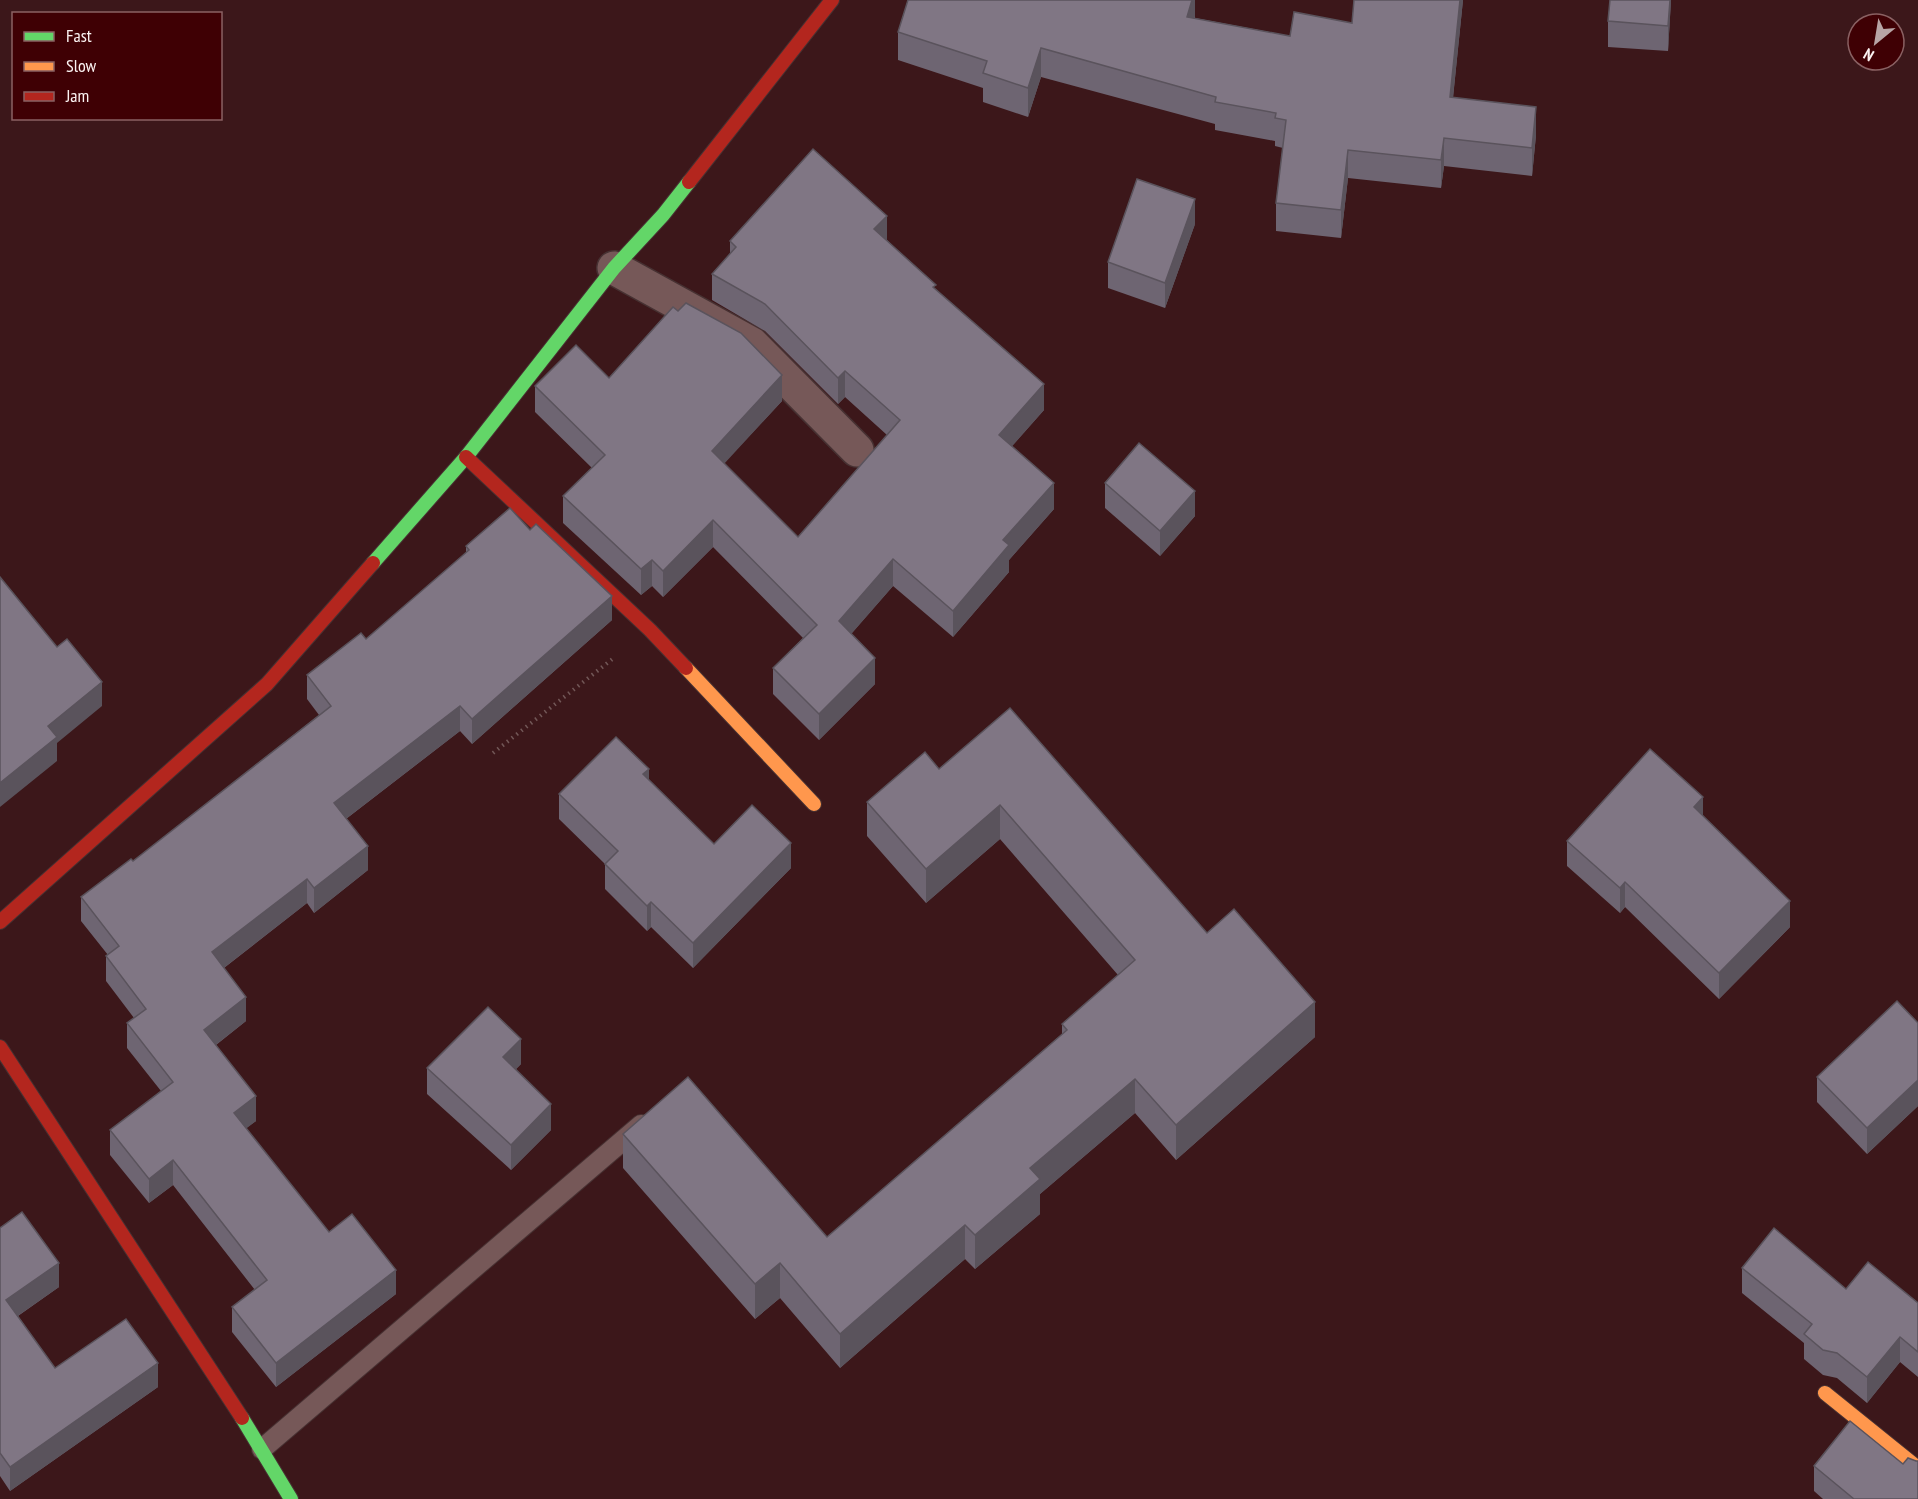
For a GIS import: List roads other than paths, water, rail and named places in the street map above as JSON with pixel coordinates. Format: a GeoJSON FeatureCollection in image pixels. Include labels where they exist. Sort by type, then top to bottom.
{"type":"FeatureCollection","features":[{"type":"Feature","properties":{"kind":"street"},"geometry":{"type":"LineString","coordinates":[[0,922],[267,684],[466,457],[614,268],[663,215],[832,0]]}},
{"type":"Feature","properties":{"kind":"street"},"geometry":{"type":"LineString","coordinates":[[614,268],[752,344],[857,450]]}},
{"type":"Feature","properties":{"kind":"street"},"geometry":{"type":"LineString","coordinates":[[466,457],[650,630],[814,804]]}},
{"type":"Feature","properties":{"kind":"street"},"geometry":{"type":"LineString","coordinates":[[0,1047],[262,1449],[291,1499]]}},
{"type":"Feature","properties":{"kind":"street"},"geometry":{"type":"LineString","coordinates":[[1826,1392],[1918,1468]]}},
{"type":"Feature","properties":{"kind":"lane"},"geometry":{"type":"LineString","coordinates":[[262,1449],[650,1117]]}}]}
